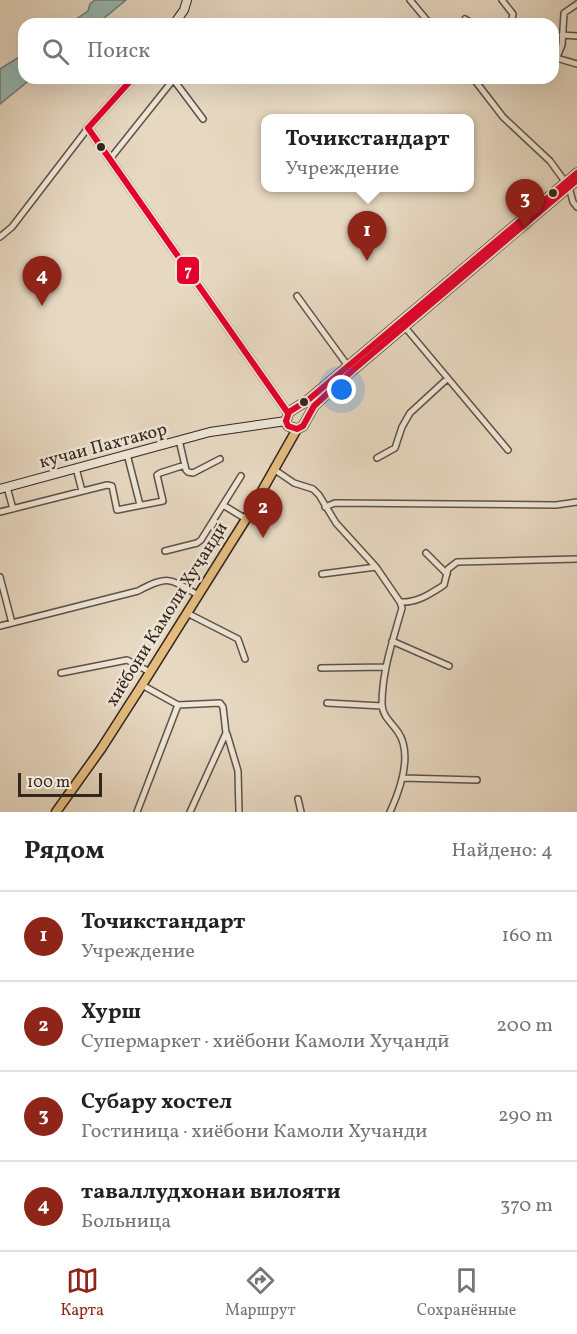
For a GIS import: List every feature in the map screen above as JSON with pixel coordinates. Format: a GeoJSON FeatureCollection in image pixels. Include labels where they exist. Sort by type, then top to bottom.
{"type":"FeatureCollection","features":[{"type":"Feature","properties":{"kind":"main road"},"geometry":{"type":"LineString","coordinates":[[178,18],[187,0]]}},
{"type":"Feature","properties":{"kind":"main road"},"geometry":{"type":"LineString","coordinates":[[128,84],[88,128],[289,417],[291,428],[301,426],[303,414],[289,417]]}},
{"type":"Feature","properties":{"kind":"main road"},"geometry":{"type":"LineString","coordinates":[[289,445],[285,426],[289,417],[404,326],[567,185],[577,173]]}},
{"type":"Feature","properties":{"kind":"main road"},"geometry":{"type":"LineString","coordinates":[[350,368],[567,185],[577,180]]}},
{"type":"Feature","properties":{"kind":"main road","name":"хиёбони Камоли Хуҷандӣ"},"geometry":{"type":"LineString","coordinates":[[56,812],[101,749],[142,685],[314,406],[350,368]]}},
{"type":"Feature","properties":{"kind":"main road","name":"кучаи Пахтакор"},"geometry":{"type":"LineString","coordinates":[[4,488],[210,432],[289,417]]}},
{"type":"Feature","properties":{"kind":"street"},"geometry":{"type":"LineString","coordinates":[[410,0],[425,18]]}},
{"type":"Feature","properties":{"kind":"street"},"geometry":{"type":"LineString","coordinates":[[502,0],[513,14],[512,18]]}},
{"type":"Feature","properties":{"kind":"street"},"geometry":{"type":"LineString","coordinates":[[559,50],[562,45],[564,13],[577,4]]}},
{"type":"Feature","properties":{"kind":"street"},"geometry":{"type":"LineString","coordinates":[[562,35],[577,36]]}},
{"type":"Feature","properties":{"kind":"street"},"geometry":{"type":"LineString","coordinates":[[559,58],[577,64]]}},
{"type":"Feature","properties":{"kind":"street"},"geometry":{"type":"LineString","coordinates":[[110,159],[169,84]]}},
{"type":"Feature","properties":{"kind":"street"},"geometry":{"type":"LineString","coordinates":[[177,84],[203,119]]}},
{"type":"Feature","properties":{"kind":"street"},"geometry":{"type":"LineString","coordinates":[[478,84],[503,117],[550,161],[567,185],[577,207]]}},
{"type":"Feature","properties":{"kind":"street"},"geometry":{"type":"LineString","coordinates":[[0,237],[12,227],[88,128]]}},
{"type":"Feature","properties":{"kind":"street"},"geometry":{"type":"LineString","coordinates":[[297,296],[350,368]]}},
{"type":"Feature","properties":{"kind":"street"},"geometry":{"type":"LineString","coordinates":[[404,326],[508,450]]}},
{"type":"Feature","properties":{"kind":"street"},"geometry":{"type":"LineString","coordinates":[[377,458],[395,448],[402,427],[410,413],[447,379]]}},
{"type":"Feature","properties":{"kind":"street","name":"кучаи Пахтакор"},"geometry":{"type":"LineString","coordinates":[[179,440],[185,465]]}},
{"type":"Feature","properties":{"kind":"street"},"geometry":{"type":"LineString","coordinates":[[128,454],[140,505]]}},
{"type":"Feature","properties":{"kind":"street"},"geometry":{"type":"LineString","coordinates":[[0,512],[111,486],[117,510],[163,501],[157,476],[160,473],[185,465],[188,472],[193,473],[220,459]]}},
{"type":"Feature","properties":{"kind":"street"},"geometry":{"type":"LineString","coordinates":[[76,468],[82,491]]}},
{"type":"Feature","properties":{"kind":"street"},"geometry":{"type":"LineString","coordinates":[[274,470],[294,483],[313,489],[319,495],[336,523],[376,567],[400,602],[402,608],[386,667],[382,706],[384,714],[404,743],[405,754],[402,778],[390,812]]}},
{"type":"Feature","properties":{"kind":"street"},"geometry":{"type":"LineString","coordinates":[[165,551],[201,540],[241,476]]}},
{"type":"Feature","properties":{"kind":"street"},"geometry":{"type":"LineString","coordinates":[[4,488],[13,509]]}},
{"type":"Feature","properties":{"kind":"street"},"geometry":{"type":"LineString","coordinates":[[325,507],[335,503],[556,505],[577,502]]}},
{"type":"Feature","properties":{"kind":"street"},"geometry":{"type":"LineString","coordinates":[[223,505],[246,519]]}},
{"type":"Feature","properties":{"kind":"street"},"geometry":{"type":"LineString","coordinates":[[426,553],[447,574]]}},
{"type":"Feature","properties":{"kind":"street"},"geometry":{"type":"LineString","coordinates":[[400,602],[409,602],[426,596],[444,585],[448,569],[457,562],[577,559]]}},
{"type":"Feature","properties":{"kind":"street"},"geometry":{"type":"LineString","coordinates":[[322,574],[376,567]]}},
{"type":"Feature","properties":{"kind":"street"},"geometry":{"type":"LineString","coordinates":[[0,626],[138,591],[165,579],[174,581],[198,595]]}},
{"type":"Feature","properties":{"kind":"street"},"geometry":{"type":"LineString","coordinates":[[0,581],[12,623]]}},
{"type":"Feature","properties":{"kind":"street"},"geometry":{"type":"LineString","coordinates":[[187,612],[238,639],[245,659]]}},
{"type":"Feature","properties":{"kind":"street"},"geometry":{"type":"LineString","coordinates":[[392,641],[449,666]]}},
{"type":"Feature","properties":{"kind":"street"},"geometry":{"type":"LineString","coordinates":[[61,673],[127,660],[150,672]]}},
{"type":"Feature","properties":{"kind":"street"},"geometry":{"type":"LineString","coordinates":[[321,668],[386,667]]}},
{"type":"Feature","properties":{"kind":"street"},"geometry":{"type":"LineString","coordinates":[[142,685],[178,705],[220,704],[223,707],[226,733],[238,771],[239,812]]}},
{"type":"Feature","properties":{"kind":"street"},"geometry":{"type":"LineString","coordinates":[[327,703],[382,706]]}},
{"type":"Feature","properties":{"kind":"street"},"geometry":{"type":"LineString","coordinates":[[137,812],[178,705]]}},
{"type":"Feature","properties":{"kind":"street"},"geometry":{"type":"LineString","coordinates":[[190,812],[226,733]]}},
{"type":"Feature","properties":{"kind":"street"},"geometry":{"type":"LineString","coordinates":[[402,778],[477,780]]}},
{"type":"Feature","properties":{"kind":"street"},"geometry":{"type":"LineString","coordinates":[[298,799],[301,812]]}},
{"type":"Feature","properties":{"kind":"water"},"geometry":{"type":"Polygon","coordinates":[[[95,0],[126,0],[104,18],[78,18],[88,11],[90,4],[95,0]]]}},
{"type":"Feature","properties":{"kind":"water"},"geometry":{"type":"Polygon","coordinates":[[[18,58],[18,84],[25,84],[0,104],[0,69],[18,58]]]}},
{"type":"Feature","properties":{"kind":"transit line","name":"7"},"geometry":{"type":"LineString","coordinates":[[88,128],[128,84]]}},
{"type":"Feature","properties":{"kind":"transit line","name":"7"},"geometry":{"type":"LineString","coordinates":[[88,128],[288,413]]}},
{"type":"Feature","properties":{"kind":"transit line","name":"7"},"geometry":{"type":"LineString","coordinates":[[577,173],[308,400],[289,412],[286,421],[288,426],[297,429],[303,426],[314,406],[352,371],[577,180]]}},
{"type":"Feature","properties":{"kind":"place","name":"Субару хостел"},"geometry":{"type":"Point","coordinates":[525,229]}},
{"type":"Feature","properties":{"kind":"place","name":"Точикстандарт"},"geometry":{"type":"Point","coordinates":[367,261]}},
{"type":"Feature","properties":{"kind":"place","name":"таваллудхонаи вилояти"},"geometry":{"type":"Point","coordinates":[42,306]}},
{"type":"Feature","properties":{"kind":"place","name":"Хурш"},"geometry":{"type":"Point","coordinates":[263,538]}}]}
